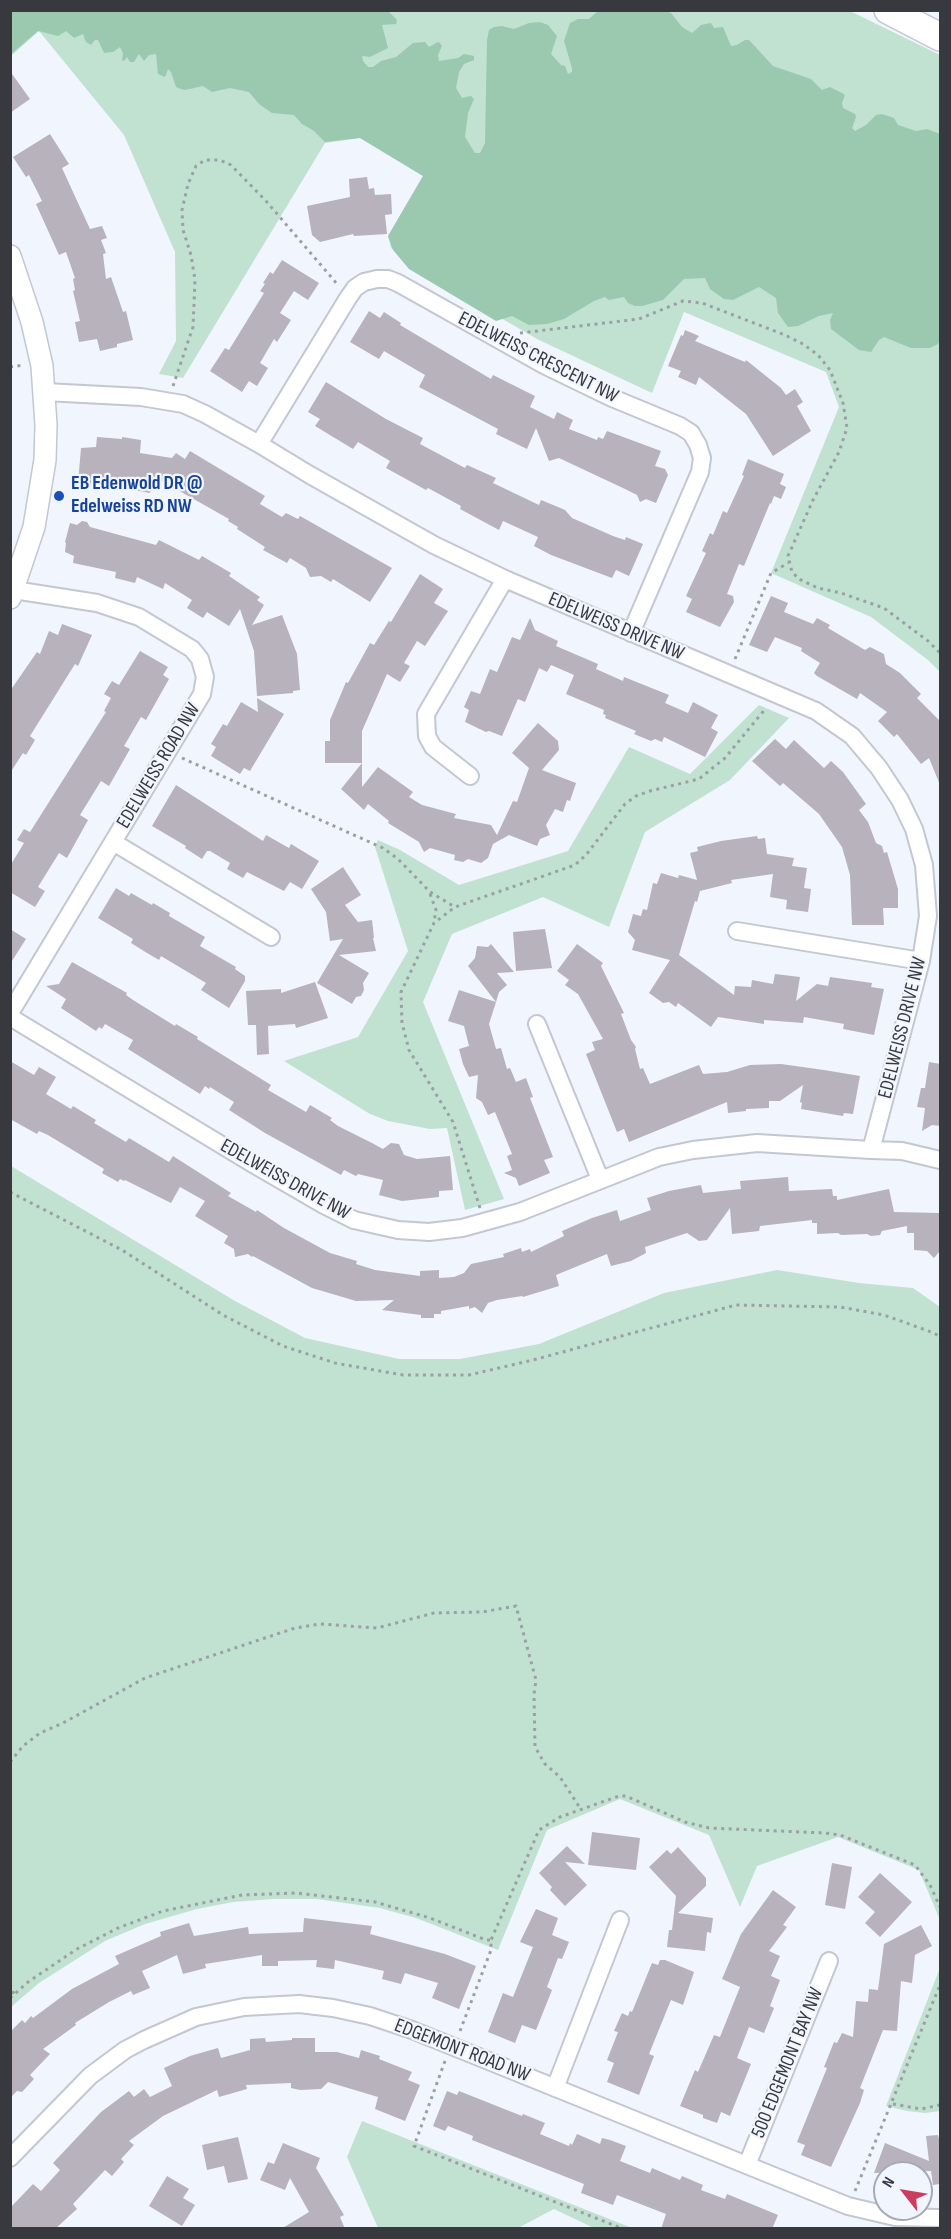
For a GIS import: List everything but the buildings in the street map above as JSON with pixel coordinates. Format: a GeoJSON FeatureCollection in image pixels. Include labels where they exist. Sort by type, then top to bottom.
{"type":"FeatureCollection","features":[{"type":"Feature","properties":{"kind":"main road"},"geometry":{"type":"LineString","coordinates":[[888,10],[940,37]]}},
{"type":"Feature","properties":{"kind":"street"},"geometry":{"type":"LineString","coordinates":[[10,256],[32,322],[45,392],[45,459],[41,493],[34,527],[12,594]]}},
{"type":"Feature","properties":{"kind":"street","name":"EDELWEISS CRESCENT NW"},"geometry":{"type":"LineString","coordinates":[[259,444],[355,288],[364,282],[378,279],[388,279],[492,337],[610,397],[680,426],[691,433],[698,445],[702,458],[700,472],[631,633]]}},
{"type":"Feature","properties":{"kind":"street","name":"EDELWEISS DRIVE NW"},"geometry":{"type":"LineString","coordinates":[[10,1015],[324,1205],[354,1220],[398,1230],[429,1232],[483,1224],[520,1212],[659,1157],[757,1143],[871,1150],[921,961],[928,916],[924,865],[914,829],[900,800],[879,768],[852,736],[816,711],[505,579],[387,519],[259,444],[183,404],[98,393],[45,392]]}},
{"type":"Feature","properties":{"kind":"street"},"geometry":{"type":"LineString","coordinates":[[470,776],[433,747],[428,736],[426,714],[505,579]]}},
{"type":"Feature","properties":{"kind":"street","name":"EDELWEISS ROAD NW"},"geometry":{"type":"LineString","coordinates":[[10,1015],[202,694],[205,677],[200,659],[192,649],[139,617],[97,603],[12,594]]}},
{"type":"Feature","properties":{"kind":"street"},"geometry":{"type":"LineString","coordinates":[[113,842],[271,937]]}},
{"type":"Feature","properties":{"kind":"street"},"geometry":{"type":"LineString","coordinates":[[737,931],[921,961]]}},
{"type":"Feature","properties":{"kind":"street"},"geometry":{"type":"LineString","coordinates":[[537,1024],[600,1179]]}},
{"type":"Feature","properties":{"kind":"street"},"geometry":{"type":"LineString","coordinates":[[871,1150],[902,1151],[940,1160]]}},
{"type":"Feature","properties":{"kind":"street"},"geometry":{"type":"LineString","coordinates":[[555,2088],[620,1920]]}},
{"type":"Feature","properties":{"kind":"street","name":"500 EDGEMONT BAY NW"},"geometry":{"type":"LineString","coordinates":[[747,2165],[829,1961]]}},
{"type":"Feature","properties":{"kind":"street","name":"EDGEMONT ROAD NW"},"geometry":{"type":"LineString","coordinates":[[10,2158],[99,2070],[135,2045],[196,2017],[244,2007],[299,2004],[370,2016],[848,2206],[895,2217],[935,2222]]}},
{"type":"Feature","properties":{"kind":"path"},"geometry":{"type":"LineString","coordinates":[[167,402],[193,327],[195,280],[191,255],[183,230],[182,210],[188,184],[196,166],[205,160],[220,160],[231,165],[266,201],[348,298]]}},
{"type":"Feature","properties":{"kind":"path"},"geometry":{"type":"LineString","coordinates":[[492,337],[639,319],[682,301],[702,303],[803,344],[818,355],[830,370],[843,403],[847,428],[839,453],[797,532],[788,556],[788,563],[792,572],[799,579],[818,588],[884,608],[928,641],[940,653]]}},
{"type":"Feature","properties":{"kind":"path"},"geometry":{"type":"LineString","coordinates":[[10,367],[30,365]]}},
{"type":"Feature","properties":{"kind":"path"},"geometry":{"type":"LineString","coordinates":[[728,674],[771,573],[788,563]]}},
{"type":"Feature","properties":{"kind":"path"},"geometry":{"type":"LineString","coordinates":[[434,923],[455,907],[575,865],[586,855],[625,804],[636,796],[699,779],[714,768],[725,758],[775,694]]}},
{"type":"Feature","properties":{"kind":"path"},"geometry":{"type":"LineString","coordinates":[[167,752],[383,848],[398,859],[430,892],[455,907]]}},
{"type":"Feature","properties":{"kind":"path"},"geometry":{"type":"LineString","coordinates":[[430,892],[436,910],[434,923],[401,992],[402,1023],[409,1050],[453,1122],[480,1205],[483,1224]]}},
{"type":"Feature","properties":{"kind":"path"},"geometry":{"type":"LineString","coordinates":[[10,1192],[122,1250],[223,1315],[283,1346],[335,1363],[403,1376],[469,1375],[736,1305],[840,1307],[884,1316],[940,1337]]}},
{"type":"Feature","properties":{"kind":"path"},"geometry":{"type":"LineString","coordinates":[[10,1762],[23,1746],[40,1733],[63,1723],[144,1678],[295,1628],[320,1624],[377,1628],[434,1613],[482,1612],[516,1606],[536,1680],[535,1747],[545,1764],[560,1777],[581,1809]]}},
{"type":"Feature","properties":{"kind":"path"},"geometry":{"type":"LineString","coordinates":[[621,2229],[414,2146],[492,1950],[491,1940],[539,1830],[560,1817],[616,1797],[626,1796],[685,1822],[709,1828],[840,1835],[915,1865],[930,1885],[940,1907]]}},
{"type":"Feature","properties":{"kind":"path"},"geometry":{"type":"LineString","coordinates":[[12,1996],[28,1982],[77,1949],[118,1928],[163,1911],[242,1895],[296,1893],[375,1902],[430,1918],[491,1940]]}},
{"type":"Feature","properties":{"kind":"path"},"geometry":{"type":"LineString","coordinates":[[10,1984],[12,1996]]}},
{"type":"Feature","properties":{"kind":"path"},"geometry":{"type":"LineString","coordinates":[[848,2206],[886,2114],[893,2104],[940,1985]]}},
{"type":"Feature","properties":{"kind":"path"},"geometry":{"type":"LineString","coordinates":[[893,2104],[921,2109],[940,2105]]}},
{"type":"Feature","properties":{"kind":"green space"},"geometry":{"type":"Polygon","coordinates":[[[11,10],[850,11],[940,55],[940,672],[928,660],[871,617],[771,573],[839,407],[826,372],[684,312],[652,393],[539,340],[445,286],[391,248],[388,236],[423,176],[360,138],[325,143],[183,378],[159,374],[176,341],[175,252],[124,135],[39,31],[11,56],[11,10]]]}},
{"type":"Feature","properties":{"kind":"green space"},"geometry":{"type":"Polygon","coordinates":[[[11,10],[395,11],[389,12],[397,20],[396,24],[382,25],[388,48],[370,57],[362,56],[363,61],[368,67],[373,67],[381,61],[396,57],[413,43],[425,42],[429,47],[439,42],[442,46],[438,55],[439,61],[458,58],[464,54],[474,56],[474,60],[464,64],[459,72],[456,88],[462,98],[471,96],[474,99],[468,113],[465,137],[475,153],[480,153],[485,143],[487,40],[489,30],[494,27],[514,29],[529,23],[540,22],[548,25],[557,36],[551,54],[561,65],[565,66],[568,74],[572,72],[572,68],[564,41],[570,23],[578,19],[589,19],[598,11],[666,11],[671,13],[682,27],[692,33],[701,25],[711,23],[714,28],[723,27],[731,46],[749,40],[773,66],[811,79],[822,90],[830,87],[845,95],[843,108],[855,114],[852,128],[855,131],[866,125],[876,115],[882,114],[894,118],[898,125],[916,131],[927,129],[940,134],[940,340],[938,344],[930,348],[911,348],[884,337],[879,340],[871,352],[859,350],[831,329],[830,320],[833,313],[819,316],[798,326],[788,327],[778,313],[776,298],[759,287],[733,300],[724,299],[710,289],[705,278],[684,279],[663,300],[642,306],[628,303],[624,297],[609,300],[605,297],[564,319],[547,324],[529,325],[512,316],[496,321],[409,269],[393,250],[388,236],[423,176],[360,138],[325,142],[294,115],[272,113],[259,104],[249,92],[230,88],[212,92],[203,86],[185,90],[176,87],[168,69],[165,77],[158,74],[156,54],[149,55],[144,61],[139,54],[134,62],[130,62],[127,57],[124,61],[120,47],[113,52],[104,53],[98,40],[91,45],[86,42],[83,34],[74,38],[66,31],[58,36],[38,31],[11,54],[11,10]]]}},
{"type":"Feature","properties":{"kind":"green space"},"geometry":{"type":"Polygon","coordinates":[[[759,705],[789,718],[730,780],[645,832],[609,927],[543,897],[452,934],[423,1002],[504,1199],[465,1210],[447,1128],[430,1129],[388,1121],[370,1114],[284,1061],[358,1037],[408,951],[375,847],[378,840],[400,850],[459,885],[568,851],[629,747],[690,774],[759,705]]]}},
{"type":"Feature","properties":{"kind":"green space"},"geometry":{"type":"Polygon","coordinates":[[[11,1166],[235,1301],[305,1338],[399,1359],[460,1359],[539,1344],[664,1293],[777,1270],[859,1283],[913,1288],[940,1307],[940,1920],[919,1870],[838,1837],[757,1866],[740,1907],[709,1835],[620,1799],[547,1830],[498,1950],[416,1918],[380,1908],[317,1899],[233,1902],[197,1909],[145,1924],[105,1941],[39,1983],[11,2007],[11,1166]]]}},
{"type":"Feature","properties":{"kind":"green space"},"geometry":{"type":"Polygon","coordinates":[[[940,1968],[940,2111],[925,2113],[886,2106],[940,1968]]]}},
{"type":"Feature","properties":{"kind":"green space"},"geometry":{"type":"Polygon","coordinates":[[[362,2121],[632,2228],[594,2228],[554,2209],[518,2228],[378,2228],[347,2157],[362,2121]]]}},
{"type":"Feature","properties":{"kind":"place","name":"EB Edenwold DR @ Edelweiss RD NW"},"geometry":{"type":"Point","coordinates":[59,496]}}]}
